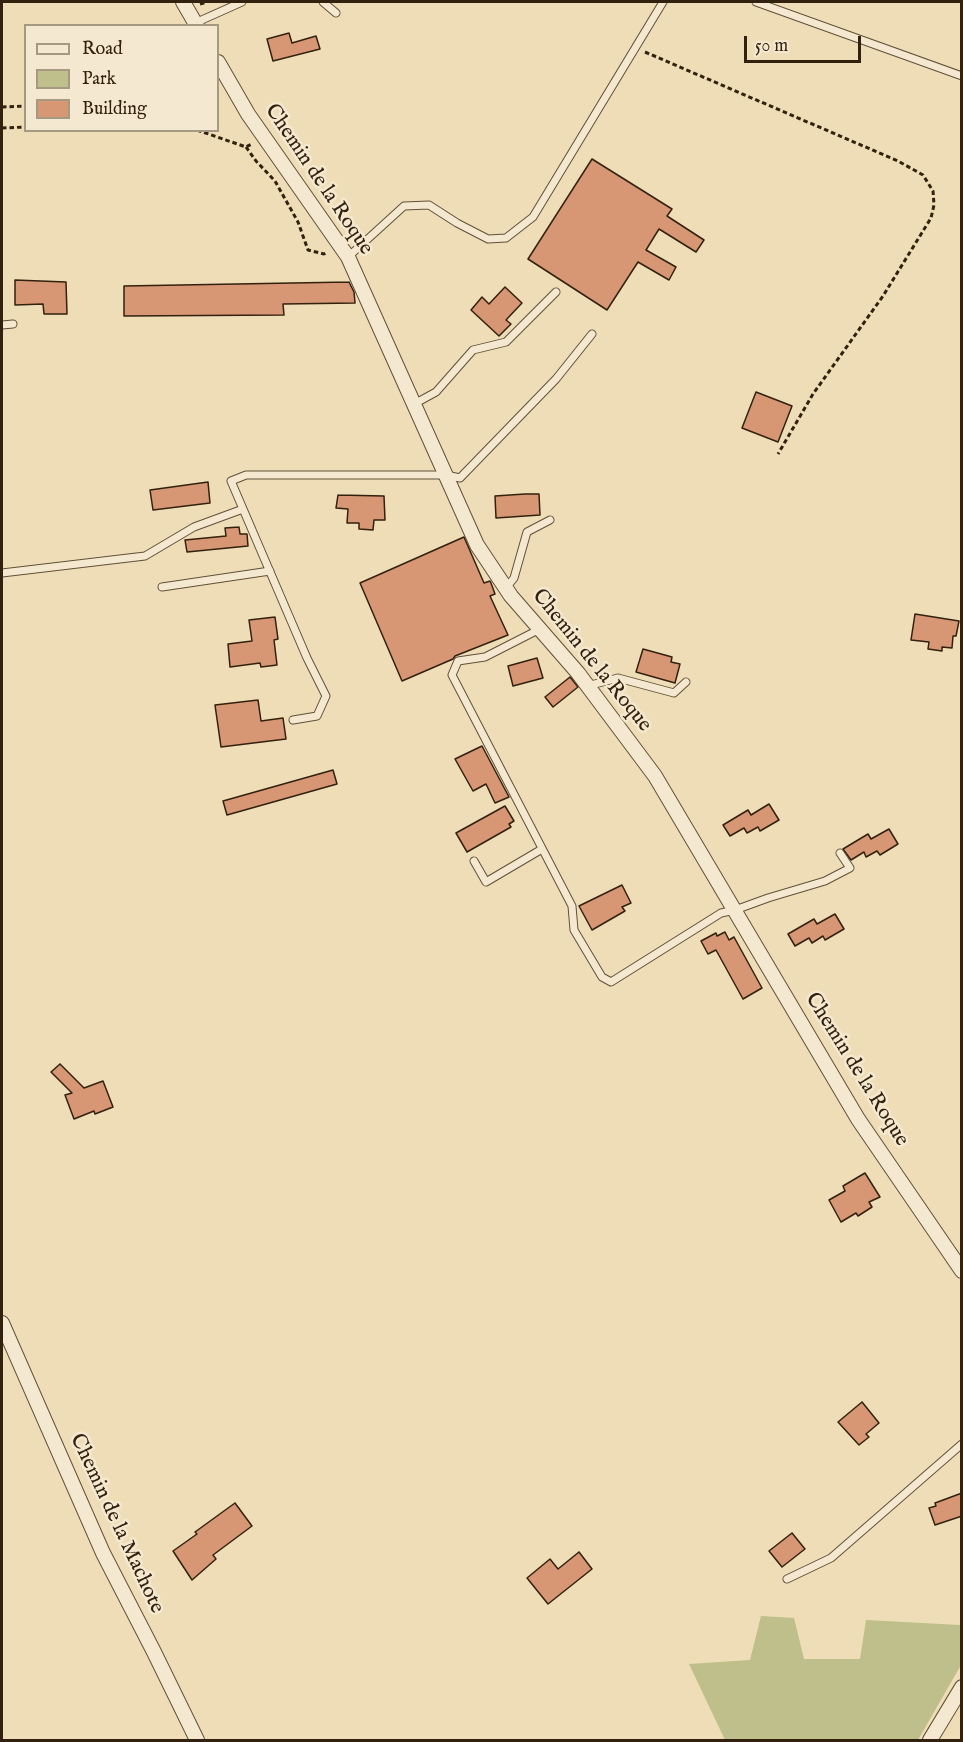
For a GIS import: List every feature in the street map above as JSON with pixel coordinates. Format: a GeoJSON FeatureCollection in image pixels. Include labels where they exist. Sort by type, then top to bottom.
{"type":"FeatureCollection","features":[{"type":"Feature","properties":{"kind":"street"},"geometry":{"type":"LineString","coordinates":[[183,2],[196,24]]}},
{"type":"Feature","properties":{"kind":"street","name":"Chemin de la Roque"},"geometry":{"type":"LineString","coordinates":[[219,64],[248,114],[344,252],[477,545],[506,588],[587,686],[655,776],[858,1119],[962,1271]]}},
{"type":"Feature","properties":{"kind":"street","name":"Chemin de la Machote"},"geometry":{"type":"LineString","coordinates":[[2,1323],[8,1349],[103,1553],[197,1740]]}},
{"type":"Feature","properties":{"kind":"street"},"geometry":{"type":"LineString","coordinates":[[930,1740],[962,1687]]}},
{"type":"Feature","properties":{"kind":"lane"},"geometry":{"type":"LineString","coordinates":[[196,24],[242,2]]}},
{"type":"Feature","properties":{"kind":"lane"},"geometry":{"type":"LineString","coordinates":[[323,2],[336,13]]}},
{"type":"Feature","properties":{"kind":"lane"},"geometry":{"type":"LineString","coordinates":[[344,252],[404,206],[429,205],[488,239],[506,238],[533,217],[663,2]]}},
{"type":"Feature","properties":{"kind":"lane"},"geometry":{"type":"LineString","coordinates":[[756,2],[962,76]]}},
{"type":"Feature","properties":{"kind":"lane"},"geometry":{"type":"LineString","coordinates":[[414,404],[436,392],[472,350],[506,342],[556,292]]}},
{"type":"Feature","properties":{"kind":"lane"},"geometry":{"type":"LineString","coordinates":[[2,325],[13,324]]}},
{"type":"Feature","properties":{"kind":"lane"},"geometry":{"type":"LineString","coordinates":[[293,720],[317,716],[326,696],[307,658],[231,481],[246,474],[446,475],[460,478],[556,379],[592,334]]}},
{"type":"Feature","properties":{"kind":"lane"},"geometry":{"type":"LineString","coordinates":[[2,573],[145,555],[194,527],[243,509]]}},
{"type":"Feature","properties":{"kind":"lane"},"geometry":{"type":"LineString","coordinates":[[506,588],[514,578],[527,532],[550,520]]}},
{"type":"Feature","properties":{"kind":"lane"},"geometry":{"type":"LineString","coordinates":[[162,587],[270,571]]}},
{"type":"Feature","properties":{"kind":"lane"},"geometry":{"type":"LineString","coordinates":[[540,629],[485,657],[458,661],[452,675],[572,906],[574,930],[602,977],[611,982],[721,913],[825,881],[850,868],[840,853]]}},
{"type":"Feature","properties":{"kind":"lane"},"geometry":{"type":"LineString","coordinates":[[587,686],[618,678],[674,693],[686,682]]}},
{"type":"Feature","properties":{"kind":"lane"},"geometry":{"type":"LineString","coordinates":[[474,861],[486,882],[542,849]]}},
{"type":"Feature","properties":{"kind":"lane"},"geometry":{"type":"LineString","coordinates":[[787,1579],[831,1558],[962,1444]]}},
{"type":"Feature","properties":{"kind":"path"},"geometry":{"type":"LineString","coordinates":[[635,47],[898,161],[923,175],[933,191],[934,205],[931,218],[883,296],[813,394],[778,454]]}},
{"type":"Feature","properties":{"kind":"path"},"geometry":{"type":"LineString","coordinates":[[2,107],[24,106]]}},
{"type":"Feature","properties":{"kind":"path"},"geometry":{"type":"LineString","coordinates":[[2,128],[24,128]]}},
{"type":"Feature","properties":{"kind":"path"},"geometry":{"type":"LineString","coordinates":[[203,132],[246,147],[275,181],[298,222],[308,250],[324,254],[344,252]]}},
{"type":"Feature","properties":{"kind":"path"},"geometry":{"type":"LineString","coordinates":[[246,147],[264,137]]}},
{"type":"Feature","properties":{"kind":"green space"},"geometry":{"type":"Polygon","coordinates":[[[761,1616],[794,1618],[804,1659],[860,1659],[866,1620],[960,1625],[961,1665],[918,1740],[725,1740],[689,1664],[750,1660],[761,1616]]]}},
{"type":"Feature","properties":{"kind":"building"},"geometry":{"type":"Polygon","coordinates":[[[289,33],[292,43],[316,36],[320,49],[273,61],[267,39],[289,33]]]}},
{"type":"Feature","properties":{"kind":"building"},"geometry":{"type":"Polygon","coordinates":[[[592,159],[672,209],[667,216],[704,240],[696,252],[659,229],[646,250],[676,267],[669,280],[638,262],[607,310],[528,259],[592,159]]]}},
{"type":"Feature","properties":{"kind":"building"},"geometry":{"type":"Polygon","coordinates":[[[15,280],[66,282],[67,314],[44,314],[43,304],[15,305],[15,280]]]}},
{"type":"Feature","properties":{"kind":"building"},"geometry":{"type":"Polygon","coordinates":[[[349,282],[354,292],[355,303],[283,304],[284,315],[124,316],[124,286],[349,282]]]}},
{"type":"Feature","properties":{"kind":"building"},"geometry":{"type":"Polygon","coordinates":[[[505,287],[522,303],[506,320],[511,324],[499,336],[471,310],[482,297],[489,304],[505,287]]]}},
{"type":"Feature","properties":{"kind":"building"},"geometry":{"type":"Polygon","coordinates":[[[756,392],[792,406],[778,442],[742,428],[756,392]]]}},
{"type":"Feature","properties":{"kind":"building"},"geometry":{"type":"Polygon","coordinates":[[[208,482],[210,503],[153,510],[150,490],[208,482]]]}},
{"type":"Feature","properties":{"kind":"building"},"geometry":{"type":"Polygon","coordinates":[[[539,494],[540,515],[496,518],[495,496],[539,494]]]}},
{"type":"Feature","properties":{"kind":"building"},"geometry":{"type":"Polygon","coordinates":[[[338,495],[384,496],[385,520],[374,520],[373,530],[359,529],[359,523],[347,523],[348,509],[336,508],[338,495]]]}},
{"type":"Feature","properties":{"kind":"building"},"geometry":{"type":"Polygon","coordinates":[[[239,527],[240,534],[247,534],[248,546],[187,552],[185,540],[226,536],[225,528],[239,527]]]}},
{"type":"Feature","properties":{"kind":"building"},"geometry":{"type":"Polygon","coordinates":[[[464,537],[484,583],[490,581],[491,583],[495,594],[490,596],[508,635],[455,656],[453,659],[402,681],[360,583],[464,537]]]}},
{"type":"Feature","properties":{"kind":"building"},"geometry":{"type":"Polygon","coordinates":[[[915,614],[959,621],[956,636],[953,636],[952,648],[942,647],[942,651],[928,649],[929,642],[911,640],[915,614]]]}},
{"type":"Feature","properties":{"kind":"building"},"geometry":{"type":"Polygon","coordinates":[[[275,617],[278,639],[274,640],[277,665],[261,667],[260,663],[230,667],[228,644],[252,641],[249,620],[275,617]]]}},
{"type":"Feature","properties":{"kind":"building"},"geometry":{"type":"Polygon","coordinates":[[[643,649],[672,657],[671,662],[680,664],[675,683],[636,672],[643,649]]]}},
{"type":"Feature","properties":{"kind":"building"},"geometry":{"type":"Polygon","coordinates":[[[537,658],[543,678],[513,686],[508,666],[537,658]]]}},
{"type":"Feature","properties":{"kind":"building"},"geometry":{"type":"Polygon","coordinates":[[[570,677],[578,687],[553,707],[545,697],[570,677]]]}},
{"type":"Feature","properties":{"kind":"building"},"geometry":{"type":"Polygon","coordinates":[[[258,700],[261,721],[283,718],[286,739],[221,747],[215,705],[258,700]]]}},
{"type":"Feature","properties":{"kind":"building"},"geometry":{"type":"Polygon","coordinates":[[[482,746],[509,797],[495,803],[486,784],[473,791],[455,759],[482,746]]]}},
{"type":"Feature","properties":{"kind":"building"},"geometry":{"type":"Polygon","coordinates":[[[333,770],[337,784],[227,815],[223,801],[333,770]]]}},
{"type":"Feature","properties":{"kind":"building"},"geometry":{"type":"Polygon","coordinates":[[[769,804],[779,820],[760,831],[758,827],[747,833],[744,828],[730,836],[723,825],[748,810],[751,815],[769,804]]]}},
{"type":"Feature","properties":{"kind":"building"},"geometry":{"type":"Polygon","coordinates":[[[505,806],[514,821],[509,824],[511,827],[467,852],[456,833],[505,806]]]}},
{"type":"Feature","properties":{"kind":"building"},"geometry":{"type":"Polygon","coordinates":[[[889,829],[898,844],[880,855],[877,851],[866,857],[864,852],[851,860],[843,849],[868,834],[871,839],[889,829]]]}},
{"type":"Feature","properties":{"kind":"building"},"geometry":{"type":"Polygon","coordinates":[[[622,885],[631,903],[622,907],[625,911],[592,930],[579,906],[622,885]]]}},
{"type":"Feature","properties":{"kind":"building"},"geometry":{"type":"Polygon","coordinates":[[[835,914],[844,929],[825,940],[823,936],[812,943],[809,938],[795,946],[788,934],[814,919],[817,924],[835,914]]]}},
{"type":"Feature","properties":{"kind":"building"},"geometry":{"type":"Polygon","coordinates":[[[725,932],[729,940],[734,937],[762,988],[743,999],[716,950],[708,954],[701,941],[716,933],[717,936],[725,932]]]}},
{"type":"Feature","properties":{"kind":"building"},"geometry":{"type":"Polygon","coordinates":[[[60,1064],[84,1088],[103,1081],[113,1107],[74,1119],[65,1095],[72,1093],[51,1072],[60,1064]]]}},
{"type":"Feature","properties":{"kind":"building"},"geometry":{"type":"Polygon","coordinates":[[[865,1173],[880,1197],[869,1202],[872,1207],[858,1216],[856,1213],[841,1222],[829,1200],[845,1191],[843,1186],[865,1173]]]}},
{"type":"Feature","properties":{"kind":"building"},"geometry":{"type":"Polygon","coordinates":[[[862,1402],[879,1423],[866,1434],[869,1437],[859,1445],[838,1422],[862,1402]]]}},
{"type":"Feature","properties":{"kind":"building"},"geometry":{"type":"Polygon","coordinates":[[[962,1493],[962,1516],[935,1525],[929,1508],[936,1506],[935,1503],[962,1493]]]}},
{"type":"Feature","properties":{"kind":"building"},"geometry":{"type":"Polygon","coordinates":[[[235,1503],[252,1526],[213,1555],[216,1559],[192,1580],[173,1551],[235,1503]]]}},
{"type":"Feature","properties":{"kind":"building"},"geometry":{"type":"Polygon","coordinates":[[[792,1533],[805,1549],[782,1567],[769,1551],[792,1533]]]}},
{"type":"Feature","properties":{"kind":"building"},"geometry":{"type":"Polygon","coordinates":[[[579,1552],[592,1569],[548,1604],[527,1578],[550,1559],[558,1569],[579,1552]]]}}]}
